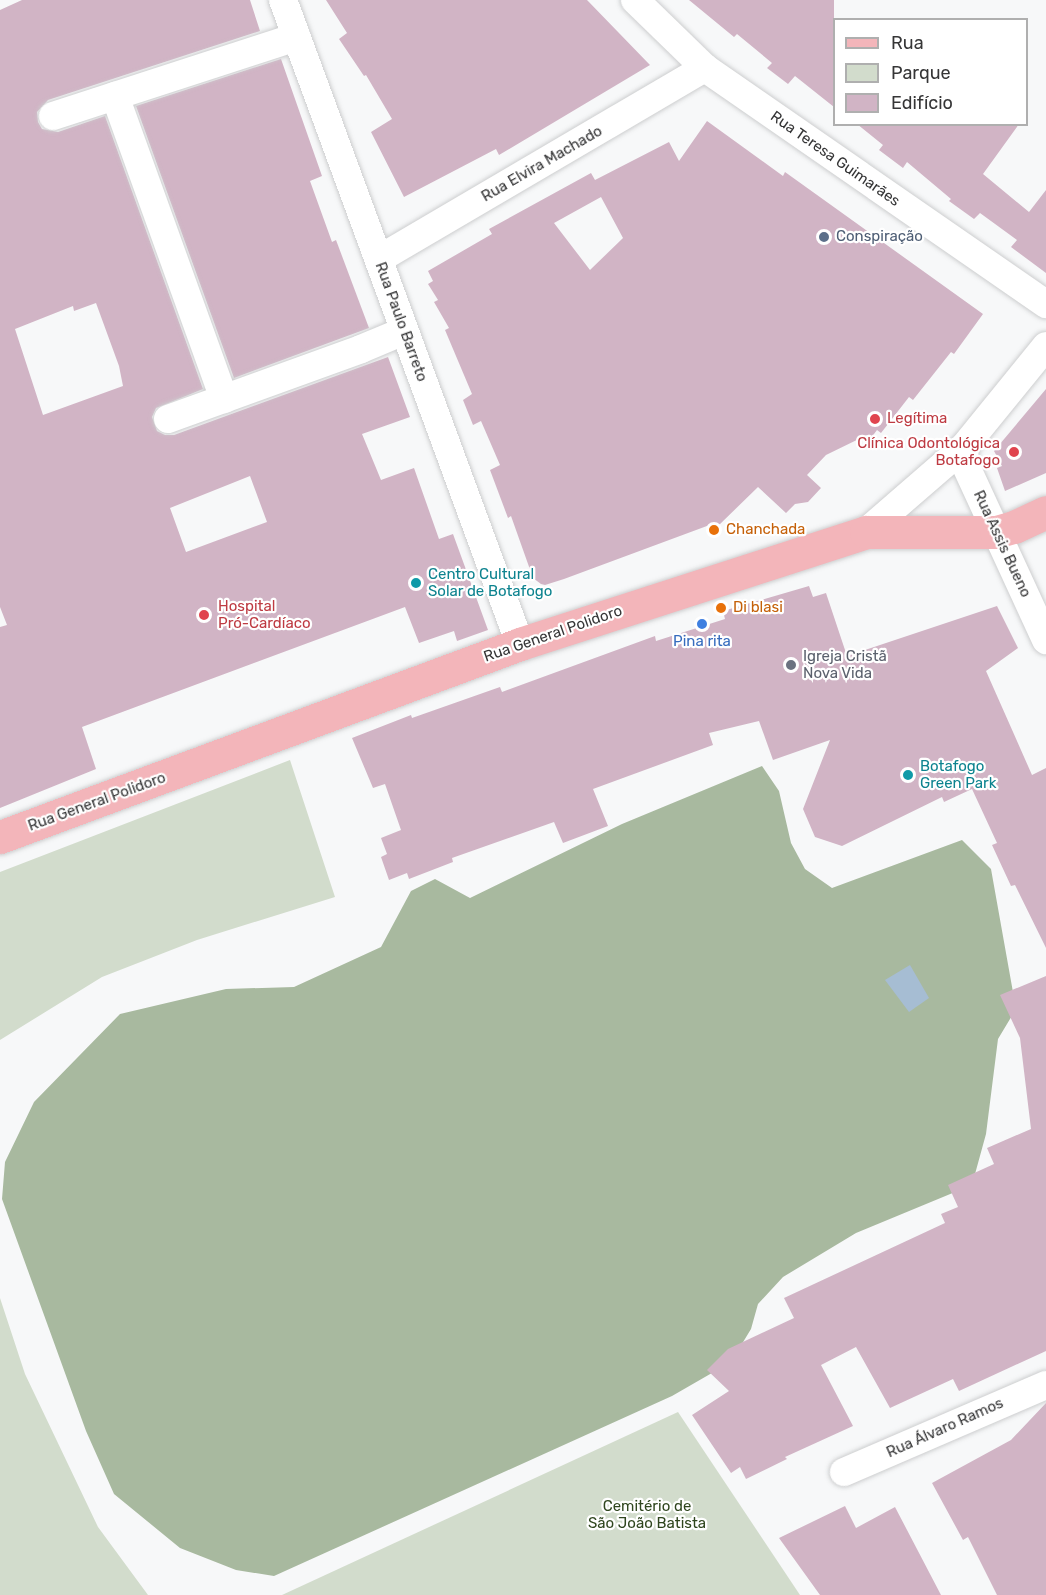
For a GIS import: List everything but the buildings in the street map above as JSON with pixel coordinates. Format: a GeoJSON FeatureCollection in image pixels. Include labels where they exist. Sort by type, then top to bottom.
{"type":"FeatureCollection","features":[{"type":"Feature","properties":{"kind":"main road"},"geometry":{"type":"LineString","coordinates":[[866,532],[996,532],[1014,527],[1046,512]]}},
{"type":"Feature","properties":{"kind":"main road","name":"Rua General Polidoro"},"geometry":{"type":"LineString","coordinates":[[0,837],[520,644],[866,532]]}},
{"type":"Feature","properties":{"kind":"street","name":"Rua Paulo Barreto"},"geometry":{"type":"LineString","coordinates":[[283,0],[520,644]]}},
{"type":"Feature","properties":{"kind":"street","name":"Rua Teresa Guimarães"},"geometry":{"type":"LineString","coordinates":[[635,0],[705,68],[1046,304]]}},
{"type":"Feature","properties":{"kind":"street"},"geometry":{"type":"LineString","coordinates":[[53,117],[296,37]]}},
{"type":"Feature","properties":{"kind":"street","name":"Rua Elvira Machado"},"geometry":{"type":"LineString","coordinates":[[379,259],[705,68]]}},
{"type":"Feature","properties":{"kind":"street"},"geometry":{"type":"LineString","coordinates":[[115,96],[224,399]]}},
{"type":"Feature","properties":{"kind":"street"},"geometry":{"type":"LineString","coordinates":[[168,419],[404,331]]}},
{"type":"Feature","properties":{"kind":"street","name":"Rua General Polidoro"},"geometry":{"type":"LineString","coordinates":[[866,532],[964,447],[1046,346]]}},
{"type":"Feature","properties":{"kind":"street","name":"Rua Assis Bueno"},"geometry":{"type":"LineString","coordinates":[[964,447],[965,464],[1046,640]]}},
{"type":"Feature","properties":{"kind":"street","name":"Rua Álvaro Ramos"},"geometry":{"type":"LineString","coordinates":[[844,1472],[1046,1385]]}},
{"type":"Feature","properties":{"kind":"green space"},"geometry":{"type":"Polygon","coordinates":[[[290,760],[335,897],[197,940],[102,977],[0,1040],[0,872],[290,760]]]}},
{"type":"Feature","properties":{"kind":"green space"},"geometry":{"type":"Polygon","coordinates":[[[762,766],[779,791],[791,843],[805,869],[832,888],[962,840],[991,869],[1016,1009],[998,1039],[986,1134],[972,1185],[856,1233],[783,1277],[758,1304],[751,1329],[731,1362],[672,1396],[274,1576],[236,1570],[180,1548],[114,1494],[86,1431],[2,1199],[5,1162],[34,1102],[120,1014],[226,989],[294,987],[381,947],[411,891],[435,879],[470,898],[622,824],[762,766]]]}},
{"type":"Feature","properties":{"kind":"green space"},"geometry":{"type":"Polygon","coordinates":[[[0,1298],[25,1374],[98,1527],[148,1595],[0,1595],[0,1298]]]}},
{"type":"Feature","properties":{"kind":"green space","name":"Cemitério de São João Batista"},"geometry":{"type":"Polygon","coordinates":[[[678,1412],[800,1595],[282,1595],[678,1412]]]}},
{"type":"Feature","properties":{"kind":"water"},"geometry":{"type":"Polygon","coordinates":[[[910,965],[929,998],[909,1012],[885,980],[910,965]]]}},
{"type":"Feature","properties":{"kind":"place","name":"Conspiração"},"geometry":{"type":"Point","coordinates":[824,237]}},
{"type":"Feature","properties":{"kind":"place","name":"Legítima"},"geometry":{"type":"Point","coordinates":[875,419]}},
{"type":"Feature","properties":{"kind":"place","name":"Clínica Odontológica Botafogo"},"geometry":{"type":"Point","coordinates":[1014,452]}},
{"type":"Feature","properties":{"kind":"place","name":"Chanchada"},"geometry":{"type":"Point","coordinates":[714,530]}},
{"type":"Feature","properties":{"kind":"place","name":"Centro Cultural Solar de Botafogo"},"geometry":{"type":"Point","coordinates":[416,583]}},
{"type":"Feature","properties":{"kind":"place","name":"Di blasi"},"geometry":{"type":"Point","coordinates":[721,608]}},
{"type":"Feature","properties":{"kind":"place","name":"Hospital Pró-Cardíaco"},"geometry":{"type":"Point","coordinates":[204,615]}},
{"type":"Feature","properties":{"kind":"place","name":"Pina rita"},"geometry":{"type":"Point","coordinates":[702,624]}},
{"type":"Feature","properties":{"kind":"place","name":"Igreja Cristã Nova Vida"},"geometry":{"type":"Point","coordinates":[791,665]}},
{"type":"Feature","properties":{"kind":"place","name":"Botafogo Green Park"},"geometry":{"type":"Point","coordinates":[908,775]}}]}
